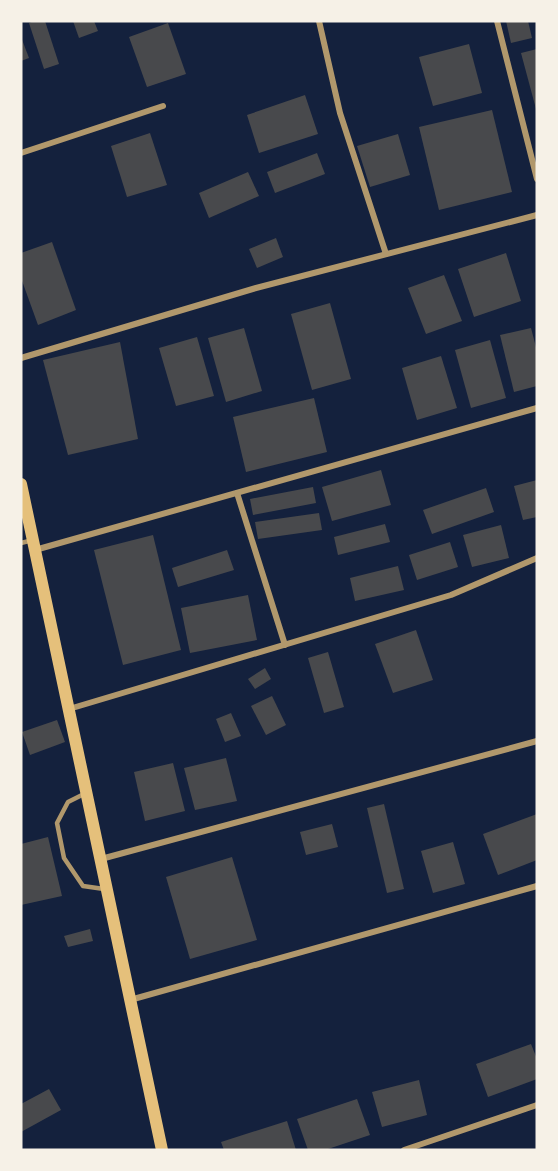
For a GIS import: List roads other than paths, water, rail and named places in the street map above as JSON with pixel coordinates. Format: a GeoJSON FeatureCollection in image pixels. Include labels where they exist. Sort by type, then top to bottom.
{"type":"FeatureCollection","features":[{"type":"Feature","properties":{"kind":"main road"},"geometry":{"type":"LineString","coordinates":[[21,484],[30,544],[69,709],[162,1150]]}},
{"type":"Feature","properties":{"kind":"street"},"geometry":{"type":"LineString","coordinates":[[319,21],[340,113],[386,254]]}},
{"type":"Feature","properties":{"kind":"street"},"geometry":{"type":"LineString","coordinates":[[497,21],[537,179]]}},
{"type":"Feature","properties":{"kind":"street"},"geometry":{"type":"LineString","coordinates":[[21,153],[163,106]]}},
{"type":"Feature","properties":{"kind":"street"},"geometry":{"type":"LineString","coordinates":[[21,358],[256,288],[537,215]]}},
{"type":"Feature","properties":{"kind":"street"},"geometry":{"type":"LineString","coordinates":[[30,544],[237,493],[537,408]]}},
{"type":"Feature","properties":{"kind":"street"},"geometry":{"type":"LineString","coordinates":[[237,493],[285,645]]}},
{"type":"Feature","properties":{"kind":"street"},"geometry":{"type":"LineString","coordinates":[[69,709],[451,595],[537,558]]}},
{"type":"Feature","properties":{"kind":"street"},"geometry":{"type":"LineString","coordinates":[[100,859],[537,741]]}},
{"type":"Feature","properties":{"kind":"street"},"geometry":{"type":"LineString","coordinates":[[130,1000],[537,886]]}},
{"type":"Feature","properties":{"kind":"street"},"geometry":{"type":"LineString","coordinates":[[404,1150],[537,1105]]}},
{"type":"Feature","properties":{"kind":"lane"},"geometry":{"type":"LineString","coordinates":[[86,793],[68,802],[57,823],[63,858],[83,886],[106,890]]}}]}
